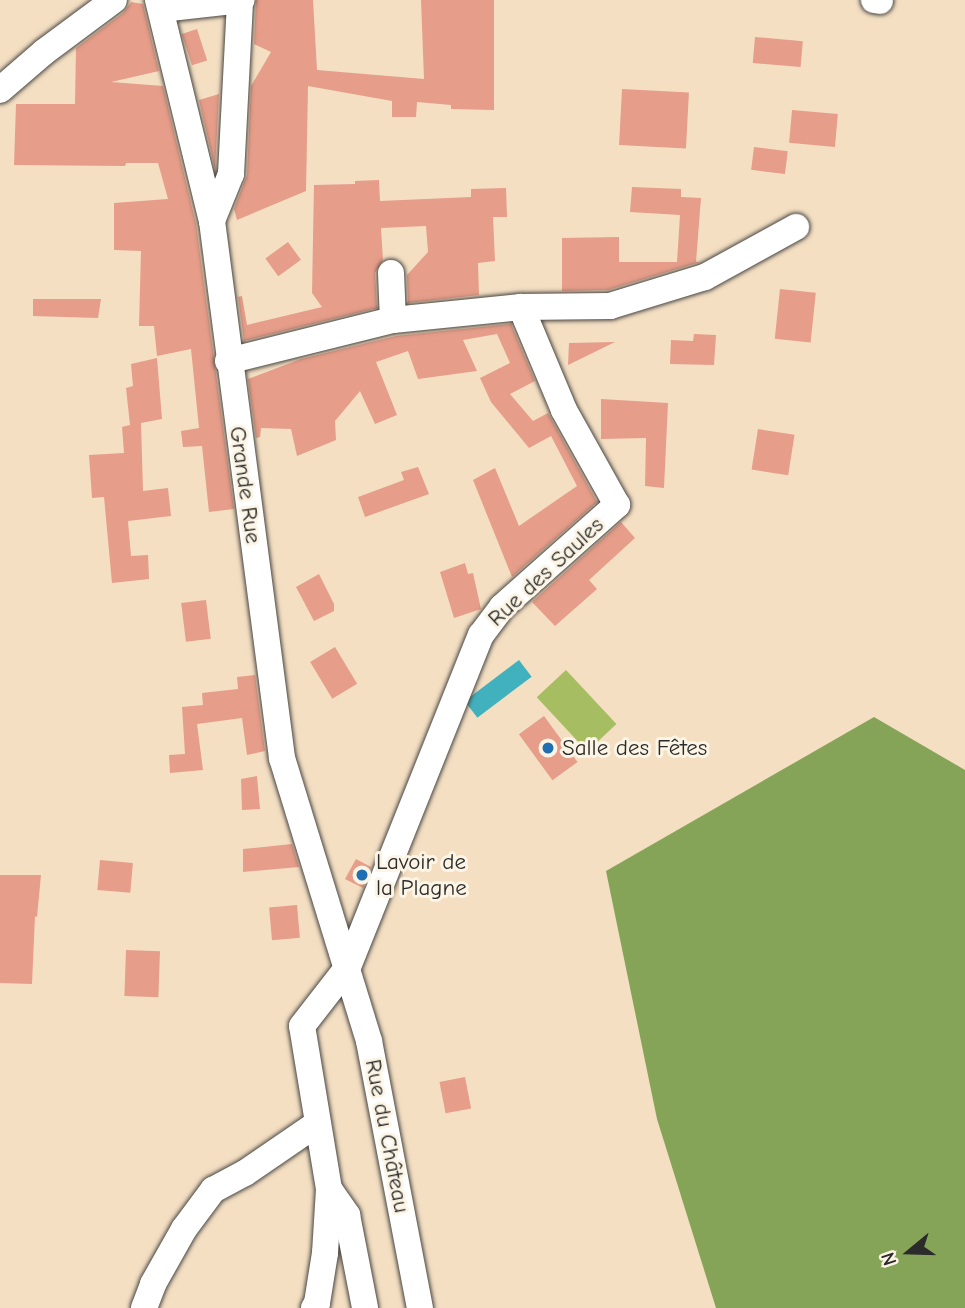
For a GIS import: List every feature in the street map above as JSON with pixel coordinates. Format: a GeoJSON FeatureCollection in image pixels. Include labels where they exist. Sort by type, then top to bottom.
{"type":"FeatureCollection","features":[{"type":"Feature","properties":{"kind":"street"},"geometry":{"type":"LineString","coordinates":[[0,90],[44,52],[114,0]]}},
{"type":"Feature","properties":{"kind":"street"},"geometry":{"type":"LineString","coordinates":[[159,4],[240,0],[231,174],[212,221]]}},
{"type":"Feature","properties":{"kind":"street"},"geometry":{"type":"LineString","coordinates":[[874,0],[880,1]]}},
{"type":"Feature","properties":{"kind":"street","name":"Grande Rue"},"geometry":{"type":"LineString","coordinates":[[159,4],[212,221],[282,758],[348,967]]}},
{"type":"Feature","properties":{"kind":"street"},"geometry":{"type":"LineString","coordinates":[[188,4],[238,38]]}},
{"type":"Feature","properties":{"kind":"street"},"geometry":{"type":"LineString","coordinates":[[229,361],[393,320],[521,307],[610,306],[705,277],[796,227]]}},
{"type":"Feature","properties":{"kind":"street"},"geometry":{"type":"LineString","coordinates":[[391,273],[393,320]]}},
{"type":"Feature","properties":{"kind":"street","name":"Rue des Saules"},"geometry":{"type":"LineString","coordinates":[[348,967],[481,635],[502,607],[617,505],[564,410],[521,307]]}},
{"type":"Feature","properties":{"kind":"street"},"geometry":{"type":"LineString","coordinates":[[314,1308],[325,1253],[329,1189],[302,1026],[348,967]]}},
{"type":"Feature","properties":{"kind":"street","name":"Rue du Château"},"geometry":{"type":"LineString","coordinates":[[348,967],[369,1041],[419,1308]]}},
{"type":"Feature","properties":{"kind":"street"},"geometry":{"type":"LineString","coordinates":[[144,1308],[153,1284],[184,1229],[213,1190],[245,1173],[318,1123]]}},
{"type":"Feature","properties":{"kind":"street"},"geometry":{"type":"LineString","coordinates":[[329,1189],[347,1214],[365,1308]]}},
{"type":"Feature","properties":{"kind":"green space"},"geometry":{"type":"Polygon","coordinates":[[[566,670],[616,724],[587,751],[537,697],[566,670]]]}},
{"type":"Feature","properties":{"kind":"green space"},"geometry":{"type":"Polygon","coordinates":[[[874,717],[965,770],[965,1308],[716,1308],[657,1119],[606,871],[874,717]]]}},
{"type":"Feature","properties":{"kind":"water"},"geometry":{"type":"Polygon","coordinates":[[[519,660],[532,677],[477,718],[465,701],[519,660]]]}},
{"type":"Feature","properties":{"kind":"building"},"geometry":{"type":"Polygon","coordinates":[[[256,0],[313,0],[317,70],[424,79],[421,0],[494,0],[494,110],[451,109],[451,105],[417,102],[416,117],[392,117],[392,101],[308,86],[306,191],[237,220],[234,209],[247,175],[251,86],[271,52],[254,44],[256,0]]]}},
{"type":"Feature","properties":{"kind":"building"},"geometry":{"type":"Polygon","coordinates":[[[131,2],[143,4],[159,71],[111,82],[163,86],[196,224],[234,509],[209,512],[202,446],[183,447],[181,431],[199,428],[191,349],[157,356],[154,326],[139,326],[141,251],[114,250],[114,203],[168,199],[158,163],[126,163],[125,166],[14,165],[16,104],[75,104],[76,48],[123,13],[131,2]]]}},
{"type":"Feature","properties":{"kind":"building"},"geometry":{"type":"Polygon","coordinates":[[[197,29],[207,60],[192,65],[182,34],[197,29]]]}},
{"type":"Feature","properties":{"kind":"building"},"geometry":{"type":"Polygon","coordinates":[[[755,37],[803,41],[801,67],[753,63],[755,37]]]}},
{"type":"Feature","properties":{"kind":"building"},"geometry":{"type":"Polygon","coordinates":[[[622,89],[689,93],[686,148],[619,145],[622,89]]]}},
{"type":"Feature","properties":{"kind":"building"},"geometry":{"type":"Polygon","coordinates":[[[219,94],[215,169],[199,100],[219,94]]]}},
{"type":"Feature","properties":{"kind":"building"},"geometry":{"type":"Polygon","coordinates":[[[792,110],[838,114],[835,147],[789,143],[792,110]]]}},
{"type":"Feature","properties":{"kind":"building"},"geometry":{"type":"Polygon","coordinates":[[[754,147],[788,151],[785,174],[751,170],[754,147]]]}},
{"type":"Feature","properties":{"kind":"building"},"geometry":{"type":"Polygon","coordinates":[[[379,180],[380,201],[471,197],[471,189],[506,188],[507,217],[493,217],[495,261],[478,263],[479,295],[408,303],[407,275],[428,252],[426,226],[381,228],[383,260],[375,273],[377,308],[244,341],[238,297],[242,296],[247,325],[322,307],[312,293],[314,185],[355,184],[355,181],[379,180]]]}},
{"type":"Feature","properties":{"kind":"building"},"geometry":{"type":"Polygon","coordinates":[[[632,187],[681,189],[681,197],[701,198],[696,262],[700,262],[608,290],[562,291],[562,238],[619,237],[619,262],[677,262],[680,215],[630,212],[632,187]]]}},
{"type":"Feature","properties":{"kind":"building"},"geometry":{"type":"Polygon","coordinates":[[[288,242],[301,260],[278,276],[265,258],[288,242]]]}},
{"type":"Feature","properties":{"kind":"building"},"geometry":{"type":"Polygon","coordinates":[[[780,289],[816,293],[811,342],[775,339],[780,289]]]}},
{"type":"Feature","properties":{"kind":"building"},"geometry":{"type":"Polygon","coordinates":[[[33,299],[101,299],[98,318],[33,316],[33,299]]]}},
{"type":"Feature","properties":{"kind":"building"},"geometry":{"type":"Polygon","coordinates":[[[511,324],[535,381],[510,394],[533,421],[548,413],[597,502],[512,577],[473,480],[495,468],[519,526],[577,486],[551,436],[529,448],[491,402],[480,378],[510,363],[497,334],[463,340],[477,371],[418,379],[408,351],[376,362],[397,415],[375,424],[360,391],[335,421],[336,440],[297,456],[291,429],[261,428],[260,437],[256,438],[248,379],[301,359],[396,336],[511,324]]]}},
{"type":"Feature","properties":{"kind":"building"},"geometry":{"type":"Polygon","coordinates":[[[694,334],[716,335],[714,365],[670,364],[671,340],[693,341],[694,334]]]}},
{"type":"Feature","properties":{"kind":"building"},"geometry":{"type":"Polygon","coordinates":[[[615,342],[568,365],[569,343],[615,342]]]}},
{"type":"Feature","properties":{"kind":"building"},"geometry":{"type":"Polygon","coordinates":[[[157,358],[162,419],[141,423],[143,491],[168,488],[171,516],[128,521],[131,556],[148,555],[149,579],[112,583],[104,497],[92,498],[89,455],[124,453],[122,427],[130,425],[126,388],[133,386],[131,364],[157,358]]]}},
{"type":"Feature","properties":{"kind":"building"},"geometry":{"type":"Polygon","coordinates":[[[601,399],[668,403],[664,488],[645,486],[646,438],[601,439],[601,399]]]}},
{"type":"Feature","properties":{"kind":"building"},"geometry":{"type":"Polygon","coordinates":[[[758,429],[795,435],[788,475],[752,469],[758,429]]]}},
{"type":"Feature","properties":{"kind":"building"},"geometry":{"type":"Polygon","coordinates":[[[418,467],[429,494],[365,517],[358,497],[404,480],[401,472],[418,467]]]}},
{"type":"Feature","properties":{"kind":"building"},"geometry":{"type":"Polygon","coordinates":[[[621,522],[635,538],[589,580],[597,589],[555,626],[532,602],[621,522]]]}},
{"type":"Feature","properties":{"kind":"building"},"geometry":{"type":"Polygon","coordinates":[[[465,563],[468,574],[473,573],[481,609],[454,618],[440,572],[465,563]]]}},
{"type":"Feature","properties":{"kind":"building"},"geometry":{"type":"Polygon","coordinates":[[[319,574],[334,604],[334,611],[314,621],[296,587],[319,574]]]}},
{"type":"Feature","properties":{"kind":"building"},"geometry":{"type":"Polygon","coordinates":[[[206,600],[211,639],[186,642],[181,603],[206,600]]]}},
{"type":"Feature","properties":{"kind":"building"},"geometry":{"type":"Polygon","coordinates":[[[335,647],[357,684],[332,699],[310,662],[335,647]]]}},
{"type":"Feature","properties":{"kind":"building"},"geometry":{"type":"Polygon","coordinates":[[[255,675],[265,751],[247,755],[242,718],[197,724],[203,770],[170,773],[169,755],[185,754],[182,707],[203,705],[202,693],[238,689],[237,677],[255,675]]]}},
{"type":"Feature","properties":{"kind":"building","name":"Salle des Fêtes"},"geometry":{"type":"Polygon","coordinates":[[[544,716],[578,762],[552,780],[519,734],[544,716]]]}},
{"type":"Feature","properties":{"kind":"building"},"geometry":{"type":"Polygon","coordinates":[[[257,776],[260,809],[242,810],[241,779],[257,776]]]}},
{"type":"Feature","properties":{"kind":"building"},"geometry":{"type":"Polygon","coordinates":[[[292,844],[299,867],[243,872],[243,849],[292,844]]]}},
{"type":"Feature","properties":{"kind":"building","name":"Lavoir de la Plagne"},"geometry":{"type":"Polygon","coordinates":[[[356,859],[371,867],[363,888],[345,879],[356,859]]]}},
{"type":"Feature","properties":{"kind":"building"},"geometry":{"type":"Polygon","coordinates":[[[100,860],[133,863],[130,893],[97,890],[100,860]]]}},
{"type":"Feature","properties":{"kind":"building"},"geometry":{"type":"Polygon","coordinates":[[[0,875],[41,875],[37,917],[35,916],[32,984],[0,983],[0,875]]]}},
{"type":"Feature","properties":{"kind":"building"},"geometry":{"type":"Polygon","coordinates":[[[297,905],[300,938],[272,940],[269,907],[297,905]]]}},
{"type":"Feature","properties":{"kind":"building"},"geometry":{"type":"Polygon","coordinates":[[[126,950],[160,951],[158,997],[124,996],[126,950]]]}},
{"type":"Feature","properties":{"kind":"building"},"geometry":{"type":"Polygon","coordinates":[[[465,1077],[471,1108],[446,1113],[439,1082],[465,1077]]]}},
{"type":"Feature","properties":{"kind":"place","name":"Salle des Fêtes"},"geometry":{"type":"Point","coordinates":[548,748]}},
{"type":"Feature","properties":{"kind":"place","name":"Lavoir de la Plagne"},"geometry":{"type":"Point","coordinates":[362,875]}}]}
